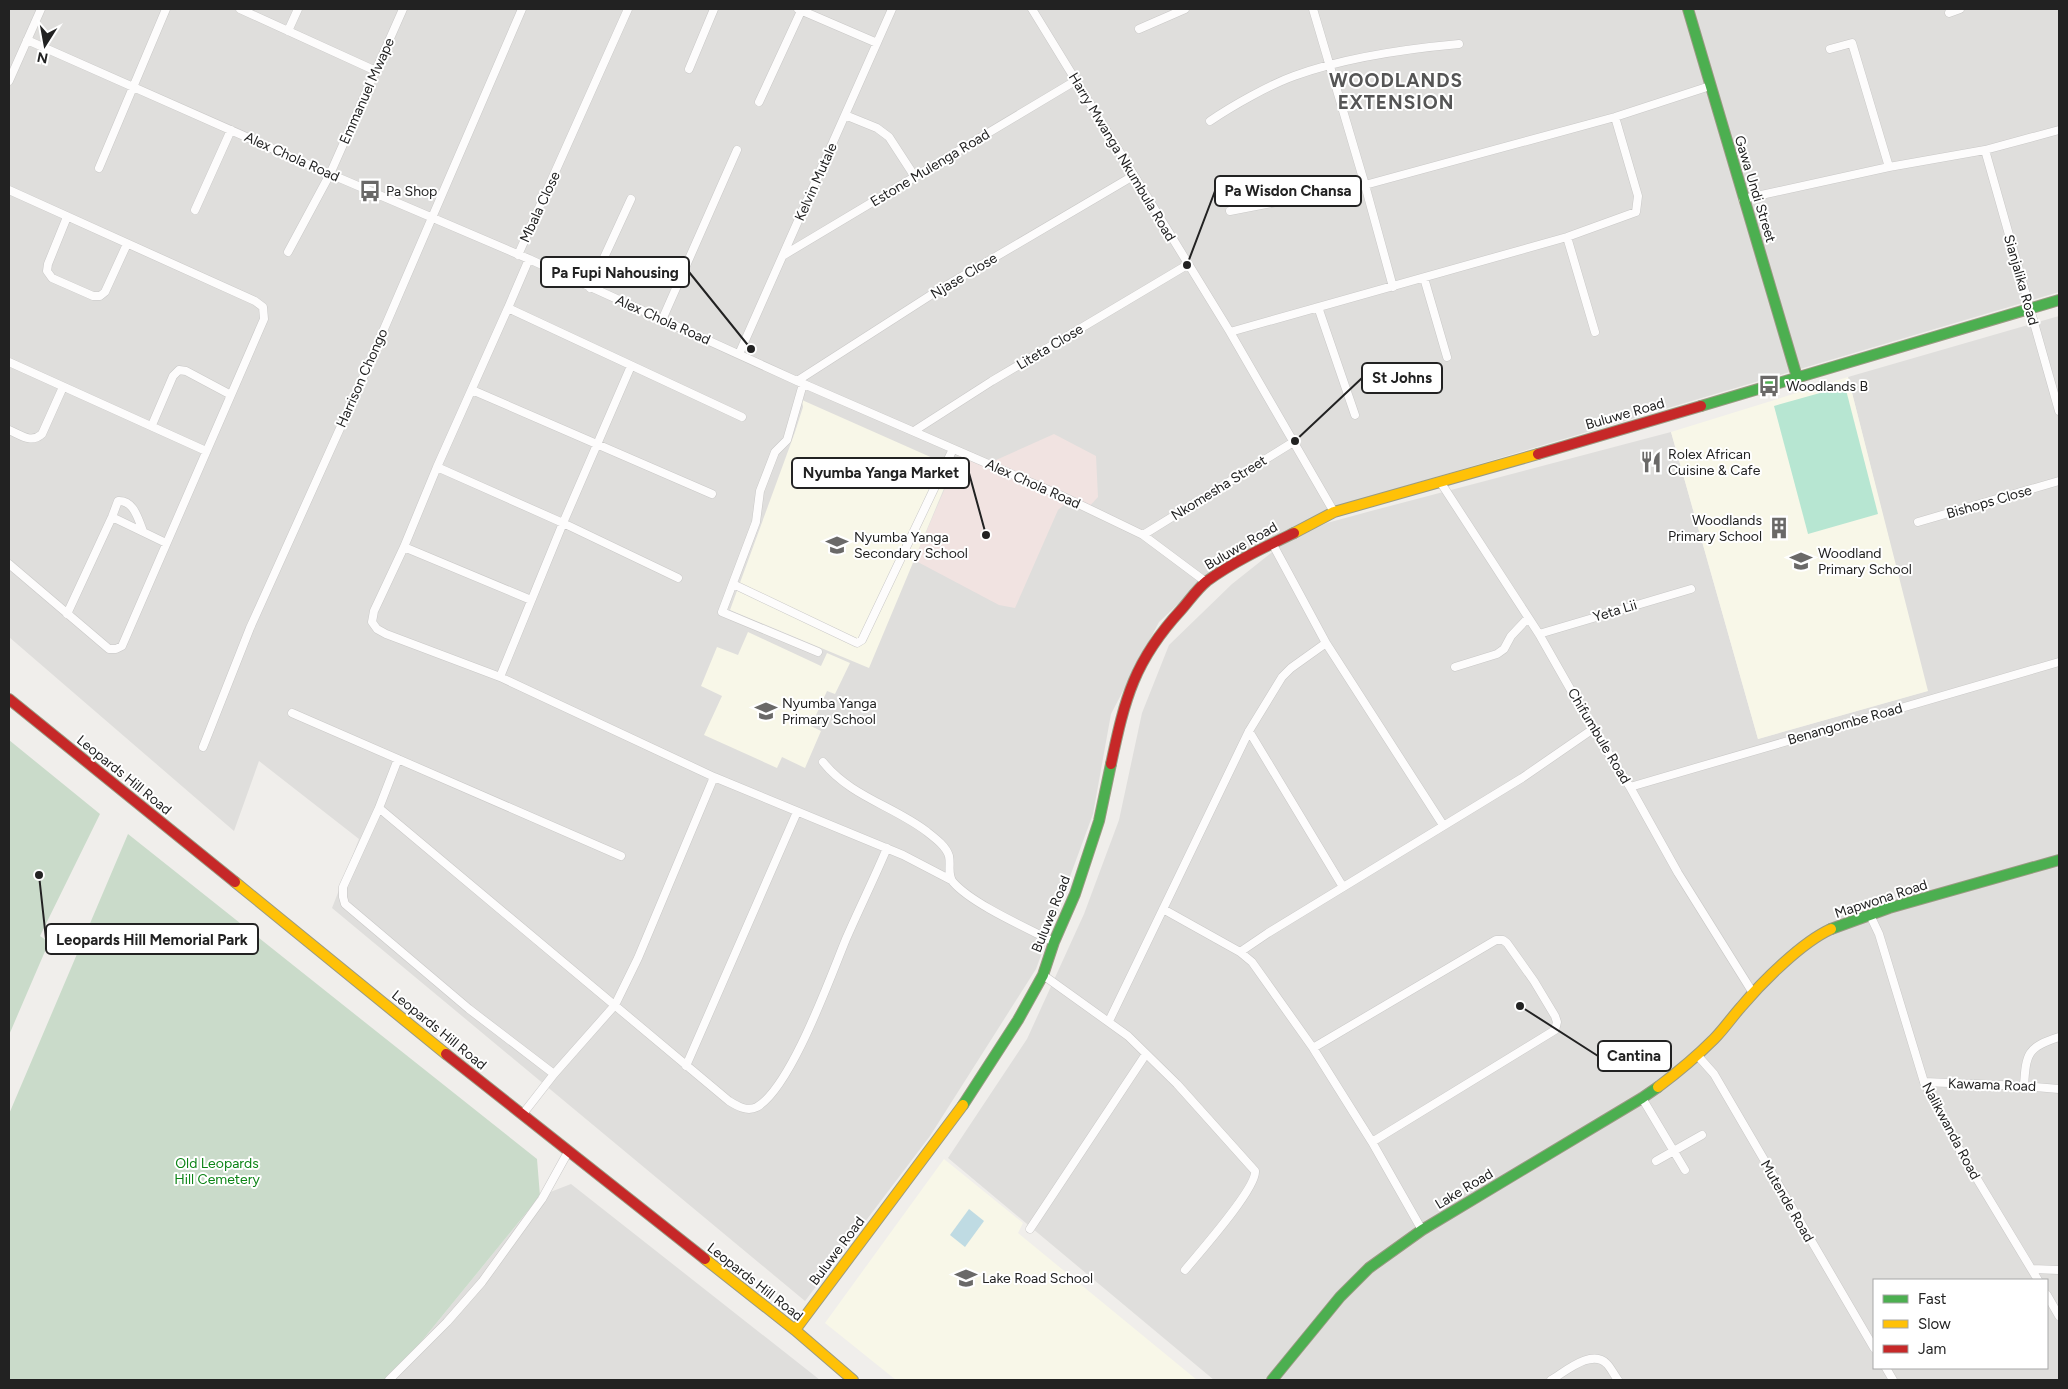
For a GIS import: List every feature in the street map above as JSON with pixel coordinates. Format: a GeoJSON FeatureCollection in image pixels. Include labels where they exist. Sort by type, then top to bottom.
{"type":"FeatureCollection","features":[{"type":"Feature","properties":{"kind":"street"},"geometry":{"type":"LineString","coordinates":[[99,168],[166,9]]}},
{"type":"Feature","properties":{"kind":"street"},"geometry":{"type":"LineString","coordinates":[[240,9],[376,72]]}},
{"type":"Feature","properties":{"kind":"street"},"geometry":{"type":"LineString","coordinates":[[288,31],[298,9]]}},
{"type":"Feature","properties":{"kind":"street","name":"Emmanuel Mwape"},"geometry":{"type":"LineString","coordinates":[[288,252],[330,174],[403,9]]}},
{"type":"Feature","properties":{"kind":"street","name":"Harrison Chongo"},"geometry":{"type":"LineString","coordinates":[[203,747],[250,628],[432,218],[522,9]]}},
{"type":"Feature","properties":{"kind":"street","name":"Mbala Close"},"geometry":{"type":"LineString","coordinates":[[518,254],[628,9]]}},
{"type":"Feature","properties":{"kind":"street"},"geometry":{"type":"LineString","coordinates":[[690,70],[714,9]]}},
{"type":"Feature","properties":{"kind":"street"},"geometry":{"type":"LineString","coordinates":[[759,102],[800,9],[877,43]]}},
{"type":"Feature","properties":{"kind":"street","name":"Kelvin Mutale"},"geometry":{"type":"LineString","coordinates":[[739,354],[892,9]]}},
{"type":"Feature","properties":{"kind":"street","name":"Harry Mwanga Nkumbula Road"},"geometry":{"type":"LineString","coordinates":[[1032,9],[1230,332],[1295,441],[1334,512]]}},
{"type":"Feature","properties":{"kind":"street"},"geometry":{"type":"LineString","coordinates":[[1139,28],[1185,9]]}},
{"type":"Feature","properties":{"kind":"street"},"geometry":{"type":"LineString","coordinates":[[1313,9],[1365,185],[1392,287]]}},
{"type":"Feature","properties":{"kind":"street","name":"Gawa Undi Street"},"geometry":{"type":"LineString","coordinates":[[1688,9],[1797,378]]}},
{"type":"Feature","properties":{"kind":"street"},"geometry":{"type":"LineString","coordinates":[[1949,13],[1960,9]]}},
{"type":"Feature","properties":{"kind":"street"},"geometry":{"type":"LineString","coordinates":[[9,81],[27,40],[37,10]]}},
{"type":"Feature","properties":{"kind":"street","name":"Alex Chola Road"},"geometry":{"type":"LineString","coordinates":[[27,40],[330,174],[518,254],[800,382],[1062,496],[1144,535],[1206,582]]}},
{"type":"Feature","properties":{"kind":"street"},"geometry":{"type":"LineString","coordinates":[[1830,49],[1852,43],[1889,167]]}},
{"type":"Feature","properties":{"kind":"street"},"geometry":{"type":"LineString","coordinates":[[1210,121],[1287,79],[1375,55],[1459,44]]}},
{"type":"Feature","properties":{"kind":"street","name":"Estone Mulenga Road"},"geometry":{"type":"LineString","coordinates":[[784,255],[1075,81]]}},
{"type":"Feature","properties":{"kind":"street"},"geometry":{"type":"LineString","coordinates":[[1230,211],[1365,185],[1615,116],[1710,86]]}},
{"type":"Feature","properties":{"kind":"street"},"geometry":{"type":"LineString","coordinates":[[845,115],[877,128],[889,137],[915,177]]}},
{"type":"Feature","properties":{"kind":"street"},"geometry":{"type":"LineString","coordinates":[[1230,332],[1567,237],[1637,210],[1638,196],[1615,116]]}},
{"type":"Feature","properties":{"kind":"street"},"geometry":{"type":"LineString","coordinates":[[194,210],[231,130]]}},
{"type":"Feature","properties":{"kind":"street"},"geometry":{"type":"LineString","coordinates":[[1743,199],[1889,167],[1985,150],[2059,130]]}},
{"type":"Feature","properties":{"kind":"street"},"geometry":{"type":"LineString","coordinates":[[662,320],[738,150]]}},
{"type":"Feature","properties":{"kind":"street","name":"Sianjalika Road"},"geometry":{"type":"LineString","coordinates":[[1985,150],[2059,411]]}},
{"type":"Feature","properties":{"kind":"street","name":"Njase Close"},"geometry":{"type":"LineString","coordinates":[[800,382],[934,293],[1134,176]]}},
{"type":"Feature","properties":{"kind":"street"},"geometry":{"type":"LineString","coordinates":[[9,190],[255,301],[263,307],[264,318],[122,646],[116,649],[109,649],[9,564]]}},
{"type":"Feature","properties":{"kind":"street"},"geometry":{"type":"LineString","coordinates":[[590,288],[631,199]]}},
{"type":"Feature","properties":{"kind":"street"},"geometry":{"type":"LineString","coordinates":[[67,217],[48,264],[47,271],[52,278],[93,296],[100,296],[105,292],[127,244]]}},
{"type":"Feature","properties":{"kind":"street"},"geometry":{"type":"LineString","coordinates":[[1567,237],[1595,332]]}},
{"type":"Feature","properties":{"kind":"street"},"geometry":{"type":"LineString","coordinates":[[529,259],[437,467],[404,547],[374,610],[372,622],[377,629],[500,677],[714,776],[887,848],[951,880],[984,904],[1054,942]]}},
{"type":"Feature","properties":{"kind":"street","name":"Liteta Close"},"geometry":{"type":"LineString","coordinates":[[914,431],[992,381],[1187,264]]}},
{"type":"Feature","properties":{"kind":"street"},"geometry":{"type":"LineString","coordinates":[[1424,278],[1447,357]]}},
{"type":"Feature","properties":{"kind":"street","name":"Buluwe Road"},"geometry":{"type":"LineString","coordinates":[[794,1330],[970,1096],[1018,1020],[1043,975],[1054,942],[1075,894],[1099,821],[1120,722],[1133,680],[1155,641],[1206,582],[1272,543],[1334,512],[1441,483],[2059,300]]}},
{"type":"Feature","properties":{"kind":"street"},"geometry":{"type":"LineString","coordinates":[[1318,307],[1355,414]]}},
{"type":"Feature","properties":{"kind":"street"},"geometry":{"type":"LineString","coordinates":[[508,308],[742,417]]}},
{"type":"Feature","properties":{"kind":"street"},"geometry":{"type":"LineString","coordinates":[[9,362],[206,451]]}},
{"type":"Feature","properties":{"kind":"street"},"geometry":{"type":"LineString","coordinates":[[500,677],[631,366]]}},
{"type":"Feature","properties":{"kind":"street"},"geometry":{"type":"LineString","coordinates":[[152,425],[173,376],[179,370],[186,371],[231,395]]}},
{"type":"Feature","properties":{"kind":"street"},"geometry":{"type":"LineString","coordinates":[[800,382],[787,440],[775,452],[760,491],[756,522],[722,612],[818,652]]}},
{"type":"Feature","properties":{"kind":"street"},"geometry":{"type":"LineString","coordinates":[[9,430],[30,440],[37,439],[42,434],[63,387]]}},
{"type":"Feature","properties":{"kind":"street"},"geometry":{"type":"LineString","coordinates":[[472,390],[712,494]]}},
{"type":"Feature","properties":{"kind":"street","name":"Nkomesha Street"},"geometry":{"type":"LineString","coordinates":[[1144,535],[1295,441]]}},
{"type":"Feature","properties":{"kind":"street"},"geometry":{"type":"LineString","coordinates":[[732,584],[857,644],[862,640],[953,449]]}},
{"type":"Feature","properties":{"kind":"street"},"geometry":{"type":"LineString","coordinates":[[437,467],[678,578]]}},
{"type":"Feature","properties":{"kind":"street","name":"Bishops Close"},"geometry":{"type":"LineString","coordinates":[[1918,522],[2059,481]]}},
{"type":"Feature","properties":{"kind":"street","name":"Chifumbule Road"},"geometry":{"type":"LineString","coordinates":[[1441,483],[1539,634],[1678,872],[1753,993]]}},
{"type":"Feature","properties":{"kind":"street"},"geometry":{"type":"LineString","coordinates":[[67,614],[118,501],[121,500],[134,509],[143,531]]}},
{"type":"Feature","properties":{"kind":"street"},"geometry":{"type":"LineString","coordinates":[[112,517],[166,543]]}},
{"type":"Feature","properties":{"kind":"street"},"geometry":{"type":"LineString","coordinates":[[1272,543],[1326,643],[1443,825]]}},
{"type":"Feature","properties":{"kind":"street"},"geometry":{"type":"LineString","coordinates":[[404,547],[531,600]]}},
{"type":"Feature","properties":{"kind":"street","name":"Yeta Lii"},"geometry":{"type":"LineString","coordinates":[[1539,634],[1691,588]]}},
{"type":"Feature","properties":{"kind":"street"},"geometry":{"type":"LineString","coordinates":[[1455,667],[1496,654],[1504,649],[1511,636],[1528,618]]}},
{"type":"Feature","properties":{"kind":"street"},"geometry":{"type":"LineString","coordinates":[[1109,1021],[1249,731],[1286,672],[1326,643]]}},
{"type":"Feature","properties":{"kind":"street","name":"Benangombe Road"},"geometry":{"type":"LineString","coordinates":[[1630,787],[2059,662]]}},
{"type":"Feature","properties":{"kind":"street","name":"Leopards Hill Road"},"geometry":{"type":"LineString","coordinates":[[9,699],[568,1152],[794,1330],[853,1380]]}},
{"type":"Feature","properties":{"kind":"street"},"geometry":{"type":"LineString","coordinates":[[292,713],[621,856]]}},
{"type":"Feature","properties":{"kind":"street"},"geometry":{"type":"LineString","coordinates":[[1240,952],[1522,778],[1594,729]]}},
{"type":"Feature","properties":{"kind":"street"},"geometry":{"type":"LineString","coordinates":[[1249,731],[1343,887]]}},
{"type":"Feature","properties":{"kind":"street"},"geometry":{"type":"LineString","coordinates":[[398,759],[379,808],[343,887],[345,904],[469,1009],[554,1074]]}},
{"type":"Feature","properties":{"kind":"street"},"geometry":{"type":"LineString","coordinates":[[823,762],[849,786],[916,824],[938,841],[948,855],[951,880]]}},
{"type":"Feature","properties":{"kind":"street"},"geometry":{"type":"LineString","coordinates":[[522,1115],[554,1074],[614,1004],[638,958],[714,776]]}},
{"type":"Feature","properties":{"kind":"street"},"geometry":{"type":"LineString","coordinates":[[379,808],[728,1101],[740,1107],[751,1109],[768,1097],[800,1046],[887,848]]}},
{"type":"Feature","properties":{"kind":"street"},"geometry":{"type":"LineString","coordinates":[[686,1066],[798,812]]}},
{"type":"Feature","properties":{"kind":"street","name":"Mapwona Road"},"geometry":{"type":"LineString","coordinates":[[1698,1056],[1766,980],[1811,941],[1825,932],[1870,915],[2059,860]]}},
{"type":"Feature","properties":{"kind":"street"},"geometry":{"type":"LineString","coordinates":[[1163,909],[1240,952],[1252,962],[1313,1048],[1372,1142],[1422,1230]]}},
{"type":"Feature","properties":{"kind":"street","name":"Nalikwanda Road"},"geometry":{"type":"LineString","coordinates":[[1870,915],[1879,934],[1924,1082],[1959,1149],[2037,1279]]}},
{"type":"Feature","properties":{"kind":"street"},"geometry":{"type":"LineString","coordinates":[[1313,1048],[1496,940],[1502,940],[1507,943],[1534,981],[1555,1016],[1557,1022],[1555,1030],[1372,1142]]}},
{"type":"Feature","properties":{"kind":"street"},"geometry":{"type":"LineString","coordinates":[[1043,975],[1128,1036],[1177,1084],[1255,1170],[1256,1175],[1252,1184],[1185,1270]]}},
{"type":"Feature","properties":{"kind":"street"},"geometry":{"type":"LineString","coordinates":[[2024,1086],[2029,1053],[2039,1045],[2059,1037]]}},
{"type":"Feature","properties":{"kind":"street"},"geometry":{"type":"LineString","coordinates":[[1030,1228],[1146,1054]]}},
{"type":"Feature","properties":{"kind":"street","name":"Lake Road"},"geometry":{"type":"LineString","coordinates":[[1272,1380],[1368,1268],[1422,1230],[1642,1098],[1698,1056]]}},
{"type":"Feature","properties":{"kind":"street","name":"Mutende Road"},"geometry":{"type":"LineString","coordinates":[[1698,1056],[1714,1074],[1873,1346]]}},
{"type":"Feature","properties":{"kind":"street","name":"Kawama Road"},"geometry":{"type":"LineString","coordinates":[[1924,1082],[2059,1089]]}},
{"type":"Feature","properties":{"kind":"street"},"geometry":{"type":"LineString","coordinates":[[1642,1098],[1685,1170]]}},
{"type":"Feature","properties":{"kind":"street"},"geometry":{"type":"LineString","coordinates":[[1656,1161],[1702,1135]]}},
{"type":"Feature","properties":{"kind":"street"},"geometry":{"type":"LineString","coordinates":[[389,1380],[447,1322],[482,1282],[542,1199],[568,1152]]}},
{"type":"Feature","properties":{"kind":"street"},"geometry":{"type":"LineString","coordinates":[[2032,1269],[2059,1270]]}},
{"type":"Feature","properties":{"kind":"street"},"geometry":{"type":"LineString","coordinates":[[2048,1297],[2059,1316]]}},
{"type":"Feature","properties":{"kind":"street"},"geometry":{"type":"LineString","coordinates":[[1552,1380],[1591,1358],[1599,1359],[1607,1364],[1618,1380]]}},
{"type":"Feature","properties":{"kind":"street"},"geometry":{"type":"LineString","coordinates":[[1887,1369],[1894,1380]]}},
{"type":"Feature","properties":{"kind":"shaded area"},"geometry":{"type":"Polygon","coordinates":[[[9,9],[2059,9],[2059,292],[1375,495],[1223,562],[1159,622],[1111,714],[1093,814],[1036,969],[930,1136],[805,1301],[332,908],[359,839],[259,761],[234,831],[9,637],[9,9]]]}},
{"type":"Feature","properties":{"kind":"shaded area"},"geometry":{"type":"Polygon","coordinates":[[[2059,316],[2059,1380],[1214,1380],[948,1158],[1027,1039],[1084,914],[1119,820],[1142,713],[1169,645],[1232,584],[1286,541],[1327,523],[1671,432],[1758,739],[1927,691],[1848,377],[2059,316]]]}},
{"type":"Feature","properties":{"kind":"shaded area","name":"Woodland Primary School"},"geometry":{"type":"Polygon","coordinates":[[[1848,377],[1928,691],[1758,739],[1671,432],[1848,377]]]}},
{"type":"Feature","properties":{"kind":"shaded area","name":"Nyumba Yanga Secondary School"},"geometry":{"type":"Polygon","coordinates":[[[802,400],[953,467],[869,668],[730,610],[795,432],[803,407],[802,400]]]}},
{"type":"Feature","properties":{"kind":"shaded area"},"geometry":{"type":"Polygon","coordinates":[[[1054,434],[1096,456],[1098,497],[1085,511],[1066,503],[1058,510],[1015,608],[999,605],[914,560],[959,456],[996,460],[1054,434]]]}},
{"type":"Feature","properties":{"kind":"shaded area","name":"Nyumba Yanga Primary School"},"geometry":{"type":"Polygon","coordinates":[[[748,632],[821,666],[827,653],[850,663],[835,694],[827,691],[811,726],[821,731],[805,768],[782,757],[777,768],[704,735],[722,696],[701,686],[717,647],[738,655],[748,632]]]}},
{"type":"Feature","properties":{"kind":"shaded area","name":"Lake Road School"},"geometry":{"type":"Polygon","coordinates":[[[944,1159],[1023,1223],[1018,1233],[1197,1380],[896,1380],[825,1323],[944,1159]]]}},
{"type":"Feature","properties":{"kind":"shaded area"},"geometry":{"type":"Polygon","coordinates":[[[571,1184],[820,1380],[390,1380],[540,1196],[571,1184]]]}},
{"type":"Feature","properties":{"kind":"green space"},"geometry":{"type":"Polygon","coordinates":[[[1845,386],[1878,514],[1808,534],[1774,406],[1845,386]]]}},
{"type":"Feature","properties":{"kind":"green space"},"geometry":{"type":"Polygon","coordinates":[[[9,740],[100,814],[40,936],[49,942],[9,1035],[9,740]]]}},
{"type":"Feature","properties":{"kind":"green space","name":"Old Leopards Hill Cemetery"},"geometry":{"type":"Polygon","coordinates":[[[128,834],[537,1159],[540,1196],[390,1380],[9,1380],[9,1114],[128,834]]]}},
{"type":"Feature","properties":{"kind":"water"},"geometry":{"type":"Polygon","coordinates":[[[969,1209],[984,1221],[965,1247],[950,1235],[969,1209]]]}},
{"type":"Feature","properties":{"kind":"traffic: fast"},"geometry":{"type":"LineString","coordinates":[[1688,9],[1797,377]]}},
{"type":"Feature","properties":{"kind":"traffic: fast"},"geometry":{"type":"LineString","coordinates":[[1701,406],[2059,300]]}},
{"type":"Feature","properties":{"kind":"traffic: fast"},"geometry":{"type":"LineString","coordinates":[[963,1105],[1018,1020],[1043,975],[1054,942],[1075,894],[1099,821],[1111,764]]}},
{"type":"Feature","properties":{"kind":"traffic: fast"},"geometry":{"type":"LineString","coordinates":[[1831,929],[1889,908],[2059,860]]}},
{"type":"Feature","properties":{"kind":"traffic: fast"},"geometry":{"type":"LineString","coordinates":[[1272,1380],[1340,1297],[1369,1268],[1422,1230],[1658,1087]]}},
{"type":"Feature","properties":{"kind":"traffic: slow"},"geometry":{"type":"LineString","coordinates":[[1294,533],[1334,512],[1538,454]]}},
{"type":"Feature","properties":{"kind":"traffic: slow"},"geometry":{"type":"LineString","coordinates":[[235,882],[446,1054]]}},
{"type":"Feature","properties":{"kind":"traffic: slow"},"geometry":{"type":"LineString","coordinates":[[1658,1087],[1714,1039],[1750,997],[1795,953],[1831,929]]}},
{"type":"Feature","properties":{"kind":"traffic: slow"},"geometry":{"type":"LineString","coordinates":[[795,1330],[963,1105]]}},
{"type":"Feature","properties":{"kind":"traffic: slow"},"geometry":{"type":"LineString","coordinates":[[705,1259],[795,1330],[853,1380]]}},
{"type":"Feature","properties":{"kind":"traffic: jam"},"geometry":{"type":"LineString","coordinates":[[1538,454],[1701,406]]}},
{"type":"Feature","properties":{"kind":"traffic: jam"},"geometry":{"type":"LineString","coordinates":[[1111,764],[1121,719],[1134,681],[1152,646],[1165,629],[1196,591],[1207,581],[1238,561],[1294,533]]}},
{"type":"Feature","properties":{"kind":"traffic: jam"},"geometry":{"type":"LineString","coordinates":[[9,699],[235,882]]}},
{"type":"Feature","properties":{"kind":"traffic: jam"},"geometry":{"type":"LineString","coordinates":[[446,1054],[705,1259]]}},
{"type":"Feature","properties":{"kind":"place","name":"Pa Shop"},"geometry":{"type":"Point","coordinates":[370,191]}},
{"type":"Feature","properties":{"kind":"place","name":"Pa Wisdon Chansa"},"geometry":{"type":"Point","coordinates":[1187,265]}},
{"type":"Feature","properties":{"kind":"place","name":"Pa Fupi Nahousing"},"geometry":{"type":"Point","coordinates":[751,349]}},
{"type":"Feature","properties":{"kind":"place","name":"Woodlands B"},"geometry":{"type":"Point","coordinates":[1769,386]}},
{"type":"Feature","properties":{"kind":"place","name":"St Johns"},"geometry":{"type":"Point","coordinates":[1295,441]}},
{"type":"Feature","properties":{"kind":"place","name":"Rolex African Cuisine & Cafe"},"geometry":{"type":"Point","coordinates":[1651,462]}},
{"type":"Feature","properties":{"kind":"place","name":"Woodlands Primary School"},"geometry":{"type":"Point","coordinates":[1779,528]}},
{"type":"Feature","properties":{"kind":"place","name":"Nyumba Yanga Market"},"geometry":{"type":"Point","coordinates":[986,535]}},
{"type":"Feature","properties":{"kind":"place","name":"Nyumba Yanga Secondary School"},"geometry":{"type":"Point","coordinates":[837,545]}},
{"type":"Feature","properties":{"kind":"place","name":"Woodland Primary School"},"geometry":{"type":"Point","coordinates":[1801,561]}},
{"type":"Feature","properties":{"kind":"place","name":"Nyumba Yanga Primary School"},"geometry":{"type":"Point","coordinates":[766,711]}},
{"type":"Feature","properties":{"kind":"place","name":"Leopards Hill Memorial Park"},"geometry":{"type":"Point","coordinates":[39,875]}},
{"type":"Feature","properties":{"kind":"place","name":"Cantina"},"geometry":{"type":"Point","coordinates":[1520,1006]}},
{"type":"Feature","properties":{"kind":"place","name":"Lake Road School"},"geometry":{"type":"Point","coordinates":[966,1278]}},
{"type":"Feature","properties":{"kind":"district","name":"WOODLANDS EXTENSION"},"geometry":{"type":"Point","coordinates":[1396,91]}}]}
